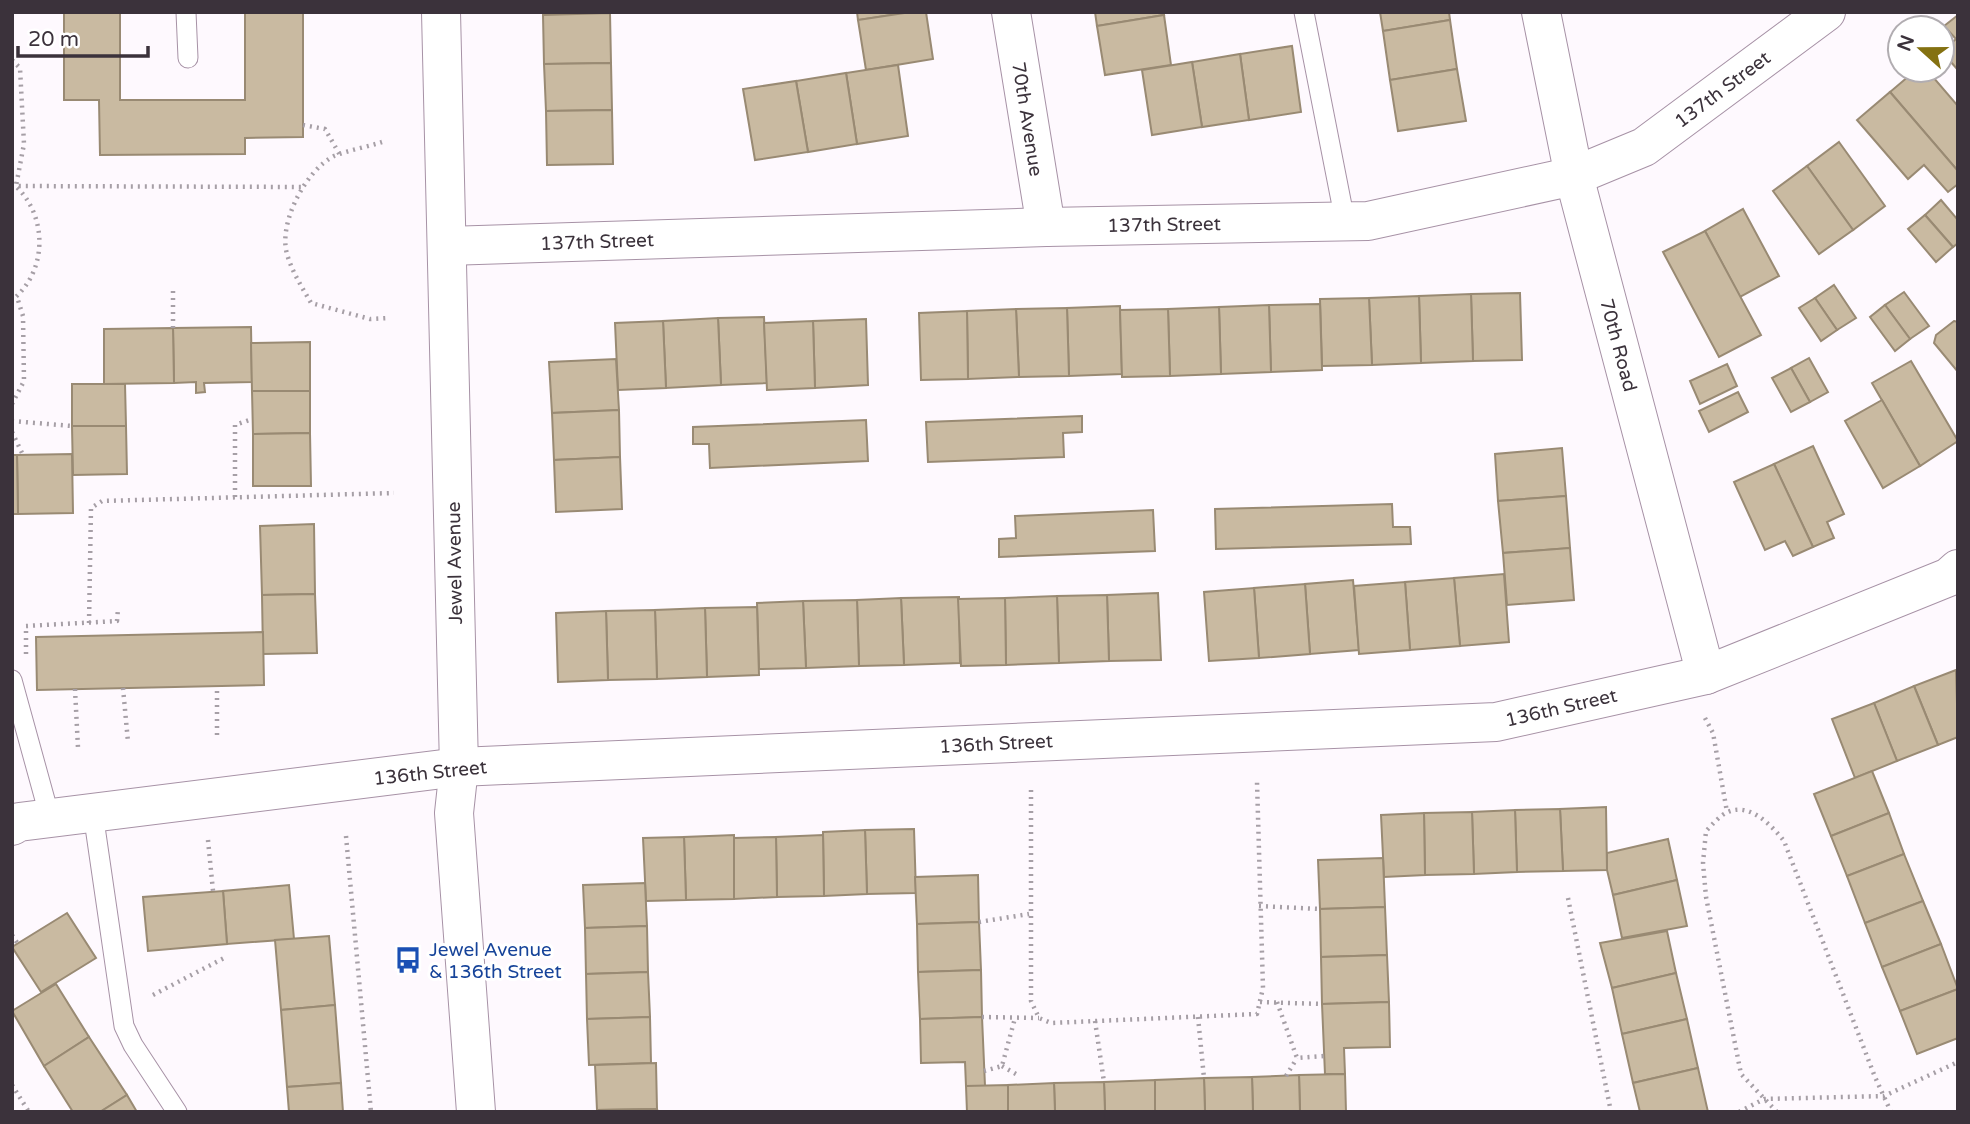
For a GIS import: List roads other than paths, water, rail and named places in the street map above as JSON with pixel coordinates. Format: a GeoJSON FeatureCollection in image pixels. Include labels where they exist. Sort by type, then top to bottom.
{"type":"FeatureCollection","features":[{"type":"Feature","properties":{"kind":"street","name":"Jewel Avenue"},"geometry":{"type":"LineString","coordinates":[[441,12],[459,767],[454,813],[476,1112]]}},
{"type":"Feature","properties":{"kind":"street","name":"70th Avenue"},"geometry":{"type":"LineString","coordinates":[[1011,12],[1046,227]]}},
{"type":"Feature","properties":{"kind":"street","name":"70th Road"},"geometry":{"type":"LineString","coordinates":[[1541,12],[1574,176],[1697,677]]}},
{"type":"Feature","properties":{"kind":"street","name":"137th Street"},"geometry":{"type":"LineString","coordinates":[[447,246],[1368,220],[1574,176],[1644,147],[1826,12]]}},
{"type":"Feature","properties":{"kind":"street","name":"136th Street"},"geometry":{"type":"LineString","coordinates":[[12,826],[19,822],[459,767],[1496,722],[1697,677],[1949,577],[1958,569]]}},
{"type":"Feature","properties":{"kind":"lane"},"geometry":{"type":"LineString","coordinates":[[186,12],[188,58]]}},
{"type":"Feature","properties":{"kind":"lane"},"geometry":{"type":"LineString","coordinates":[[1304,12],[1345,221]]}},
{"type":"Feature","properties":{"kind":"lane"},"geometry":{"type":"LineString","coordinates":[[12,680],[50,818]]}},
{"type":"Feature","properties":{"kind":"lane"},"geometry":{"type":"LineString","coordinates":[[93,813],[124,1026],[133,1045],[177,1112]]}},
{"type":"Feature","properties":{"kind":"place","name":"Jewel Avenue & 136th Street"},"geometry":{"type":"Point","coordinates":[408,960]}}]}
